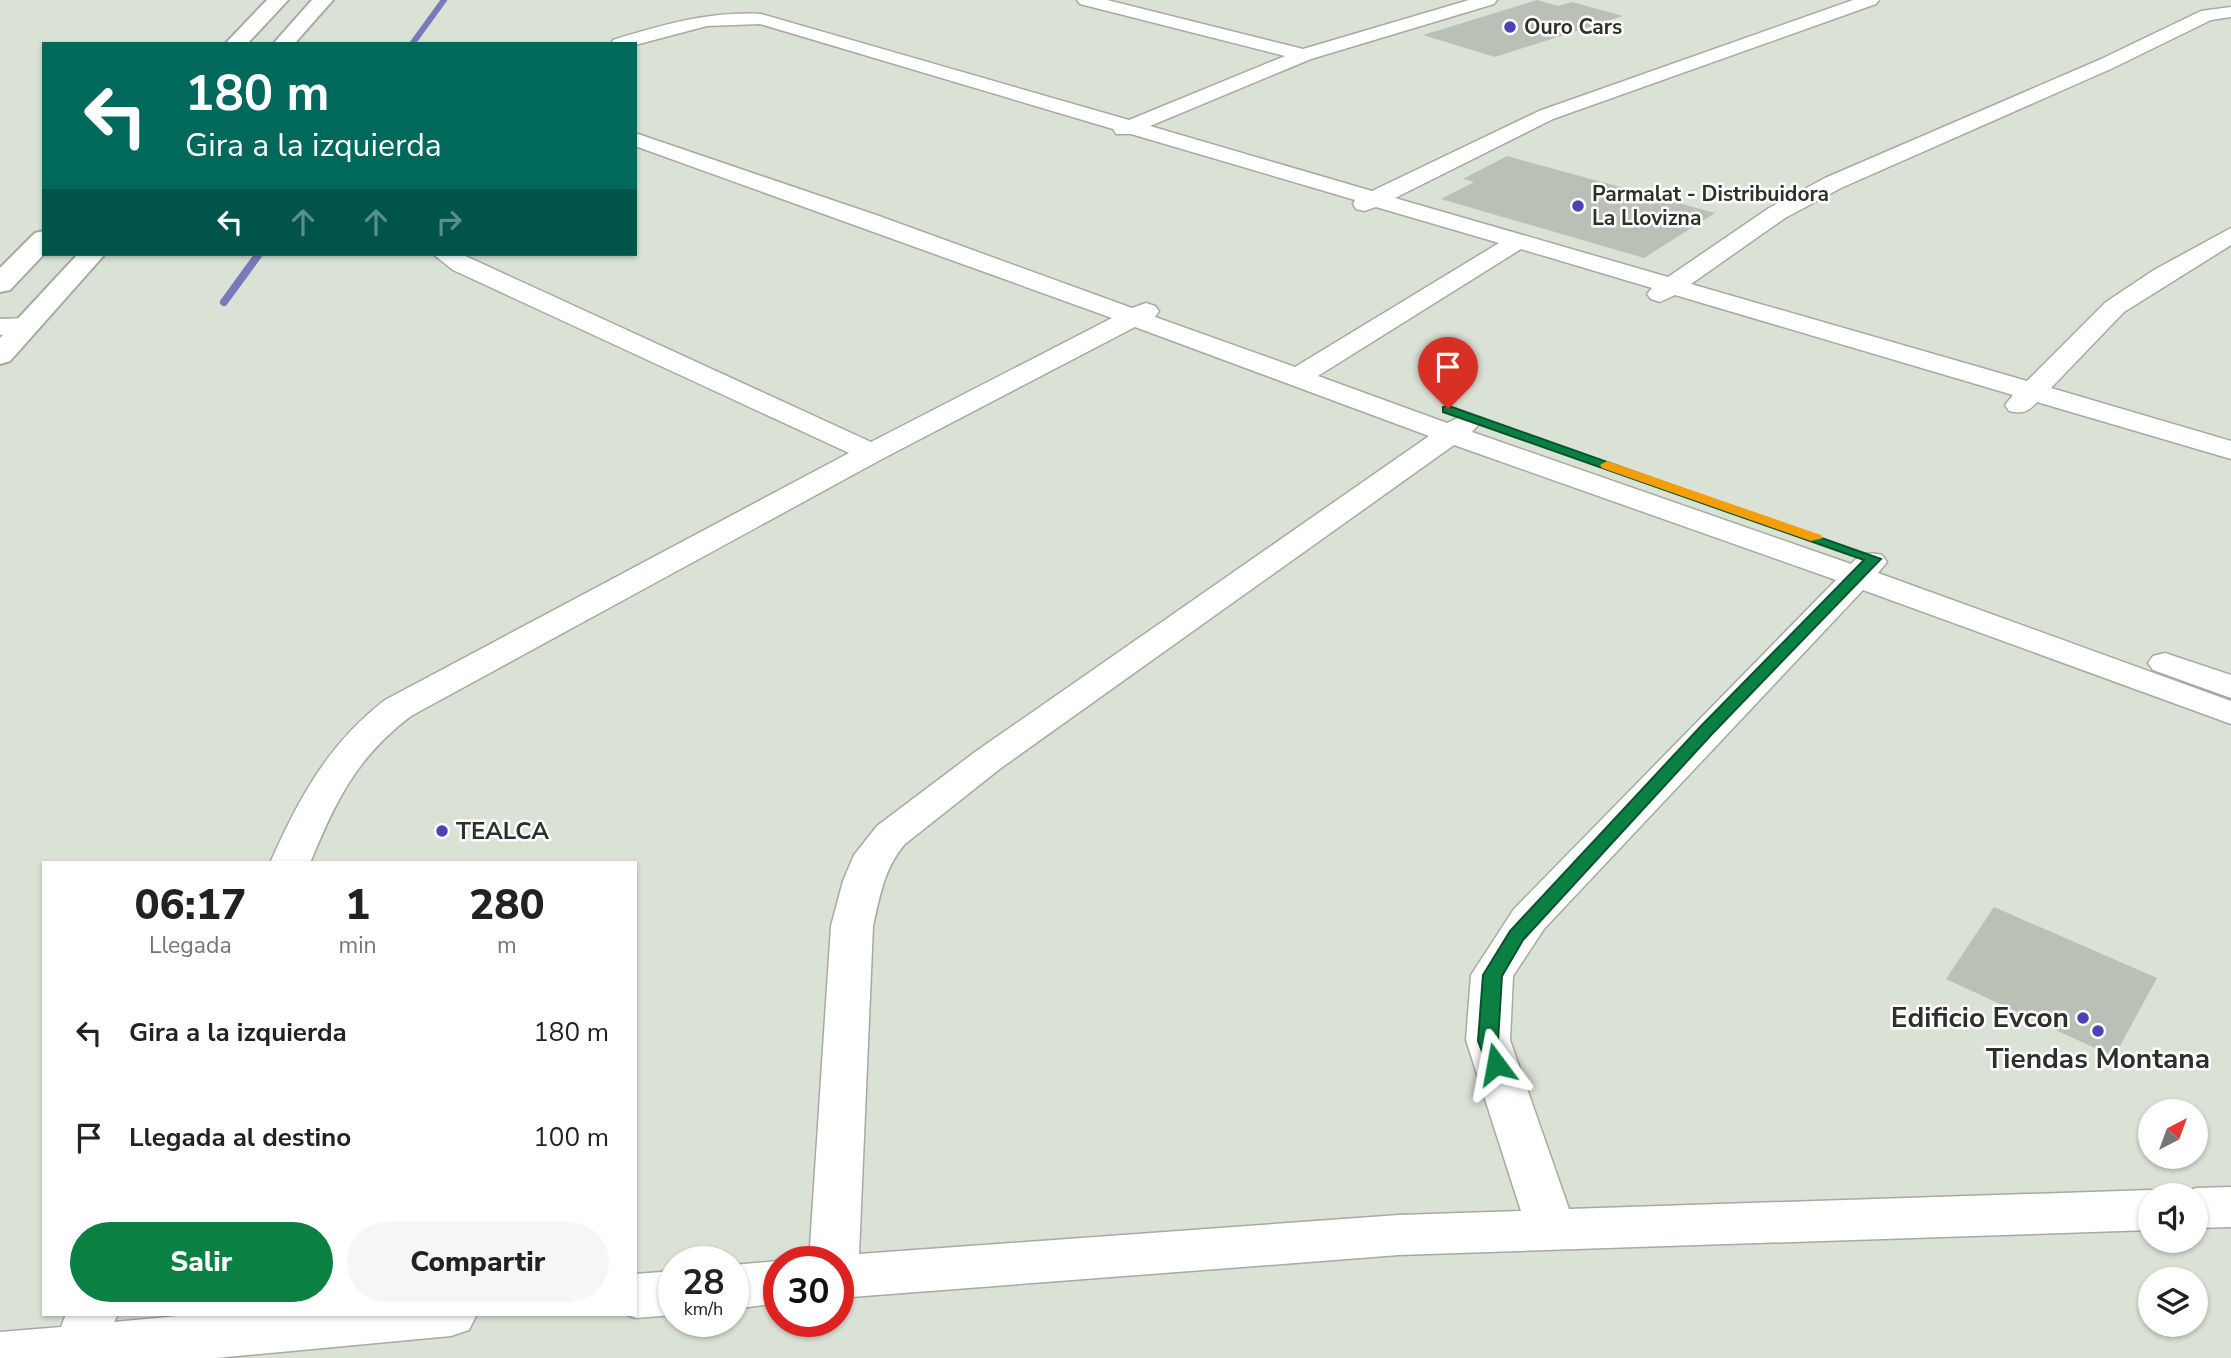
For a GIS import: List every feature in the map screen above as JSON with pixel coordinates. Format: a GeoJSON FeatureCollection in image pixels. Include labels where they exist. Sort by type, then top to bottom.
{"type":"FeatureCollection","features":[{"type":"Feature","properties":{"kind":"street"},"geometry":{"type":"LineString","coordinates":[[237,42],[278,0]]}},
{"type":"Feature","properties":{"kind":"street"},"geometry":{"type":"LineString","coordinates":[[285,42],[323,0]]}},
{"type":"Feature","properties":{"kind":"street"},"geometry":{"type":"LineString","coordinates":[[1086,0],[1304,55]]}},
{"type":"Feature","properties":{"kind":"street"},"geometry":{"type":"LineString","coordinates":[[1448,0],[1468,6]]}},
{"type":"Feature","properties":{"kind":"street"},"geometry":{"type":"LineString","coordinates":[[1121,131],[1304,55],[1489,0]]}},
{"type":"Feature","properties":{"kind":"street"},"geometry":{"type":"LineString","coordinates":[[1365,203],[1546,115],[1862,1]]}},
{"type":"Feature","properties":{"kind":"street"},"geometry":{"type":"LineString","coordinates":[[2187,2],[2222,10]]}},
{"type":"Feature","properties":{"kind":"street"},"geometry":{"type":"LineString","coordinates":[[637,48],[780,3]]}},
{"type":"Feature","properties":{"kind":"street"},"geometry":{"type":"LineString","coordinates":[[1663,291],[1777,213],[1833,183],[2106,64],[2222,10]]}},
{"type":"Feature","properties":{"kind":"street"},"geometry":{"type":"LineString","coordinates":[[627,42],[702,20],[735,16]]}},
{"type":"Feature","properties":{"kind":"street"},"geometry":{"type":"LineString","coordinates":[[735,16],[742,26],[1121,131],[2025,398],[2231,450]]}},
{"type":"Feature","properties":{"kind":"street"},"geometry":{"type":"LineString","coordinates":[[639,129],[1463,426],[1540,467],[1865,567],[2231,687]]}},
{"type":"Feature","properties":{"kind":"street"},"geometry":{"type":"LineString","coordinates":[[2025,398],[2115,307],[2171,269],[2231,235]]}},
{"type":"Feature","properties":{"kind":"street"},"geometry":{"type":"LineString","coordinates":[[0,284],[42,241]]}},
{"type":"Feature","properties":{"kind":"street"},"geometry":{"type":"LineString","coordinates":[[1309,370],[1510,246]]}},
{"type":"Feature","properties":{"kind":"street"},"geometry":{"type":"LineString","coordinates":[[0,355],[13,326],[90,256]]}},
{"type":"Feature","properties":{"kind":"street"},"geometry":{"type":"LineString","coordinates":[[449,256],[872,453]]}},
{"type":"Feature","properties":{"kind":"street"},"geometry":{"type":"LineString","coordinates":[[291,861],[334,769],[353,745],[398,708],[872,453],[1145,312]]}},
{"type":"Feature","properties":{"kind":"street"},"geometry":{"type":"LineString","coordinates":[[2025,398],[2231,468]]}},
{"type":"Feature","properties":{"kind":"street"},"geometry":{"type":"LineString","coordinates":[[835,1246],[852,926],[874,855],[891,835],[918,811],[1463,426]]}},
{"type":"Feature","properties":{"kind":"street"},"geometry":{"type":"LineString","coordinates":[[1865,567],[2231,713]]}},
{"type":"Feature","properties":{"kind":"street"},"geometry":{"type":"LineString","coordinates":[[1551,1229],[1488,1041],[1492,975],[1529,919],[1865,567]]}},
{"type":"Feature","properties":{"kind":"street"},"geometry":{"type":"LineString","coordinates":[[2208,1208],[2231,1207]]}},
{"type":"Feature","properties":{"kind":"street"},"geometry":{"type":"LineString","coordinates":[[854,1276],[1399,1235],[2138,1210]]}},
{"type":"Feature","properties":{"kind":"street"},"geometry":{"type":"LineString","coordinates":[[637,1296],[658,1294]]}},
{"type":"Feature","properties":{"kind":"street"},"geometry":{"type":"LineString","coordinates":[[0,1356],[84,1333],[412,1316]]}},
{"type":"Feature","properties":{"kind":"building","name":"Ouro Cars"},"geometry":{"type":"Polygon","coordinates":[[[1537,0],[1558,6],[1572,2],[1623,16],[1495,57],[1423,35],[1537,0]]]}},
{"type":"Feature","properties":{"kind":"building","name":"Parmalat - Distribuidora La Llovizna"},"geometry":{"type":"Polygon","coordinates":[[[1507,156],[1715,213],[1644,258],[1441,199],[1474,182],[1463,179],[1507,156]]]}},
{"type":"Feature","properties":{"kind":"building","name":"Edificio Evcon"},"geometry":{"type":"Polygon","coordinates":[[[1994,907],[2157,978],[2114,1057],[1946,979],[1994,907]]]}},
{"type":"Feature","properties":{"kind":"waterway"},"geometry":{"type":"LineString","coordinates":[[413,42],[444,0]]}},
{"type":"Feature","properties":{"kind":"waterway"},"geometry":{"type":"LineString","coordinates":[[224,302],[258,256]]}},
{"type":"Feature","properties":{"kind":"slow traffic"},"geometry":{"type":"LineString","coordinates":[[1607,465],[1816,538]]}},
{"type":"Feature","properties":{"kind":"place","name":"Ouro Cars"},"geometry":{"type":"Point","coordinates":[1510,27]}},
{"type":"Feature","properties":{"kind":"place","name":"Parmalat - Distribuidora La Llovizna"},"geometry":{"type":"Point","coordinates":[1578,206]}},
{"type":"Feature","properties":{"kind":"place","name":"TEALCA"},"geometry":{"type":"Point","coordinates":[442,831]}},
{"type":"Feature","properties":{"kind":"place","name":"Edificio Evcon"},"geometry":{"type":"Point","coordinates":[2083,1018]}},
{"type":"Feature","properties":{"kind":"place","name":"Tiendas Montana"},"geometry":{"type":"Point","coordinates":[2098,1031]}},
{"type":"Feature","properties":{"kind":"route"},"geometry":{"type":"LineString","coordinates":[[1448,409],[1874,559],[1707,730],[1529,919],[1505,951],[1492,975],[1489,1001],[1488,1041],[1496,1064]]}}]}
